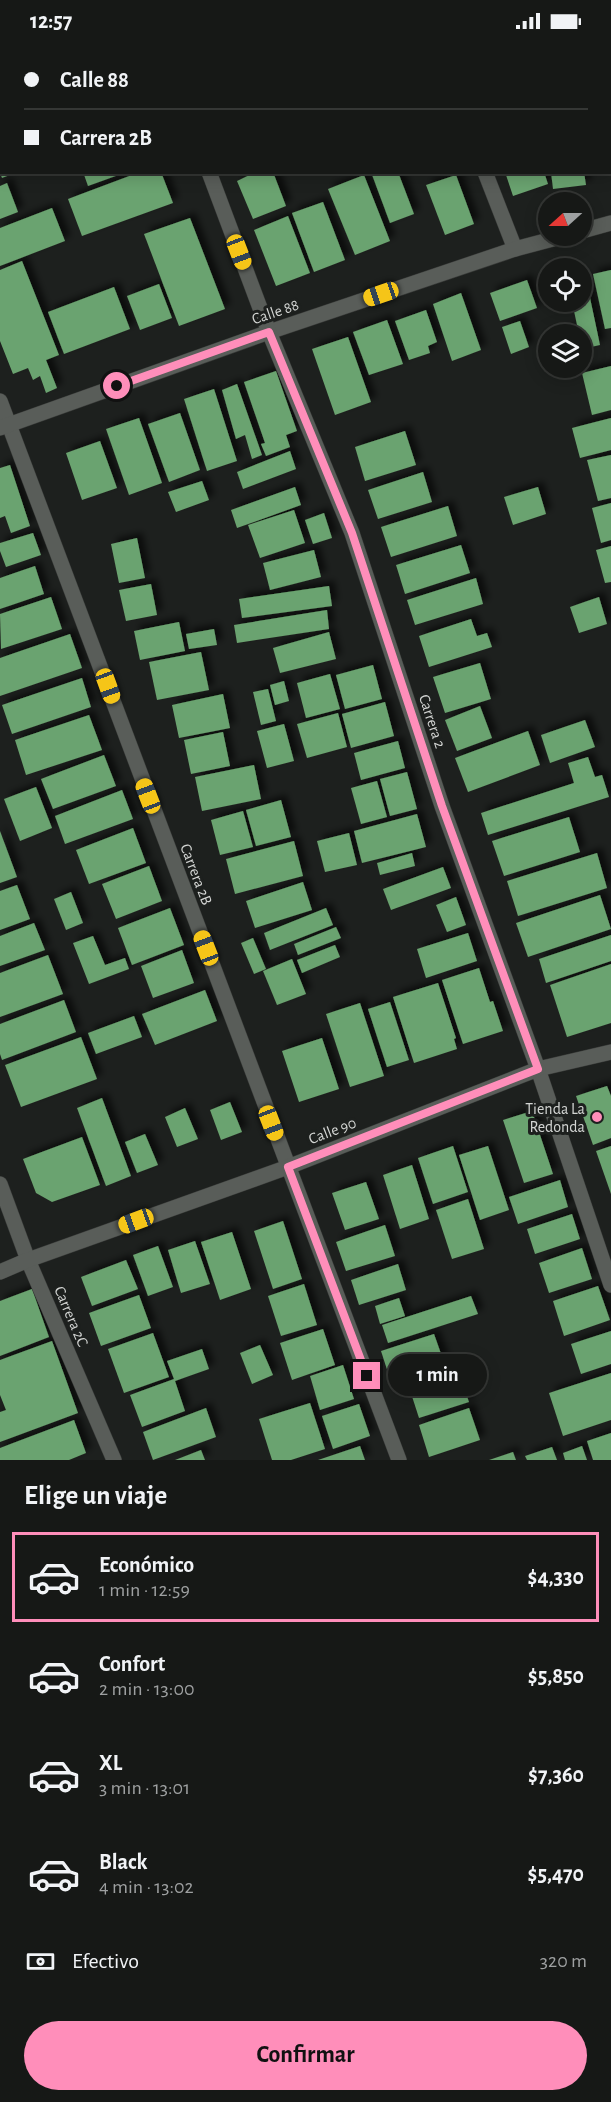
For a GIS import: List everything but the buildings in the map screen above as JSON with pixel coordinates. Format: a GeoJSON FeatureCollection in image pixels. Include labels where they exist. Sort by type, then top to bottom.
{"type":"FeatureCollection","features":[{"type":"Feature","properties":{"kind":"street","name":"Carrera 2"},"geometry":{"type":"LineString","coordinates":[[210,174],[269,332],[352,533],[442,806],[538,1069],[611,1285]]}},
{"type":"Feature","properties":{"kind":"street"},"geometry":{"type":"LineString","coordinates":[[486,174],[515,249]]}},
{"type":"Feature","properties":{"kind":"street"},"geometry":{"type":"LineString","coordinates":[[592,228],[611,223]]}},
{"type":"Feature","properties":{"kind":"street","name":"Calle 88"},"geometry":{"type":"LineString","coordinates":[[5,426],[269,332],[538,243]]}},
{"type":"Feature","properties":{"kind":"street","name":"Carrera 2B"},"geometry":{"type":"LineString","coordinates":[[0,401],[5,426],[399,1460]]}},
{"type":"Feature","properties":{"kind":"street","name":"Calle 90"},"geometry":{"type":"LineString","coordinates":[[0,1272],[288,1167],[538,1069],[611,1052]]}},
{"type":"Feature","properties":{"kind":"street","name":"Carrera 2C"},"geometry":{"type":"LineString","coordinates":[[0,1184],[28,1260],[114,1460]]}},
{"type":"Feature","properties":{"kind":"place","name":"Tienda La Redonda"},"geometry":{"type":"Point","coordinates":[597,1117]}},
{"type":"Feature","properties":{"kind":"route"},"geometry":{"type":"LineString","coordinates":[[117,386],[269,332],[352,533],[442,806],[538,1069],[288,1167],[367,1376]]}}]}
